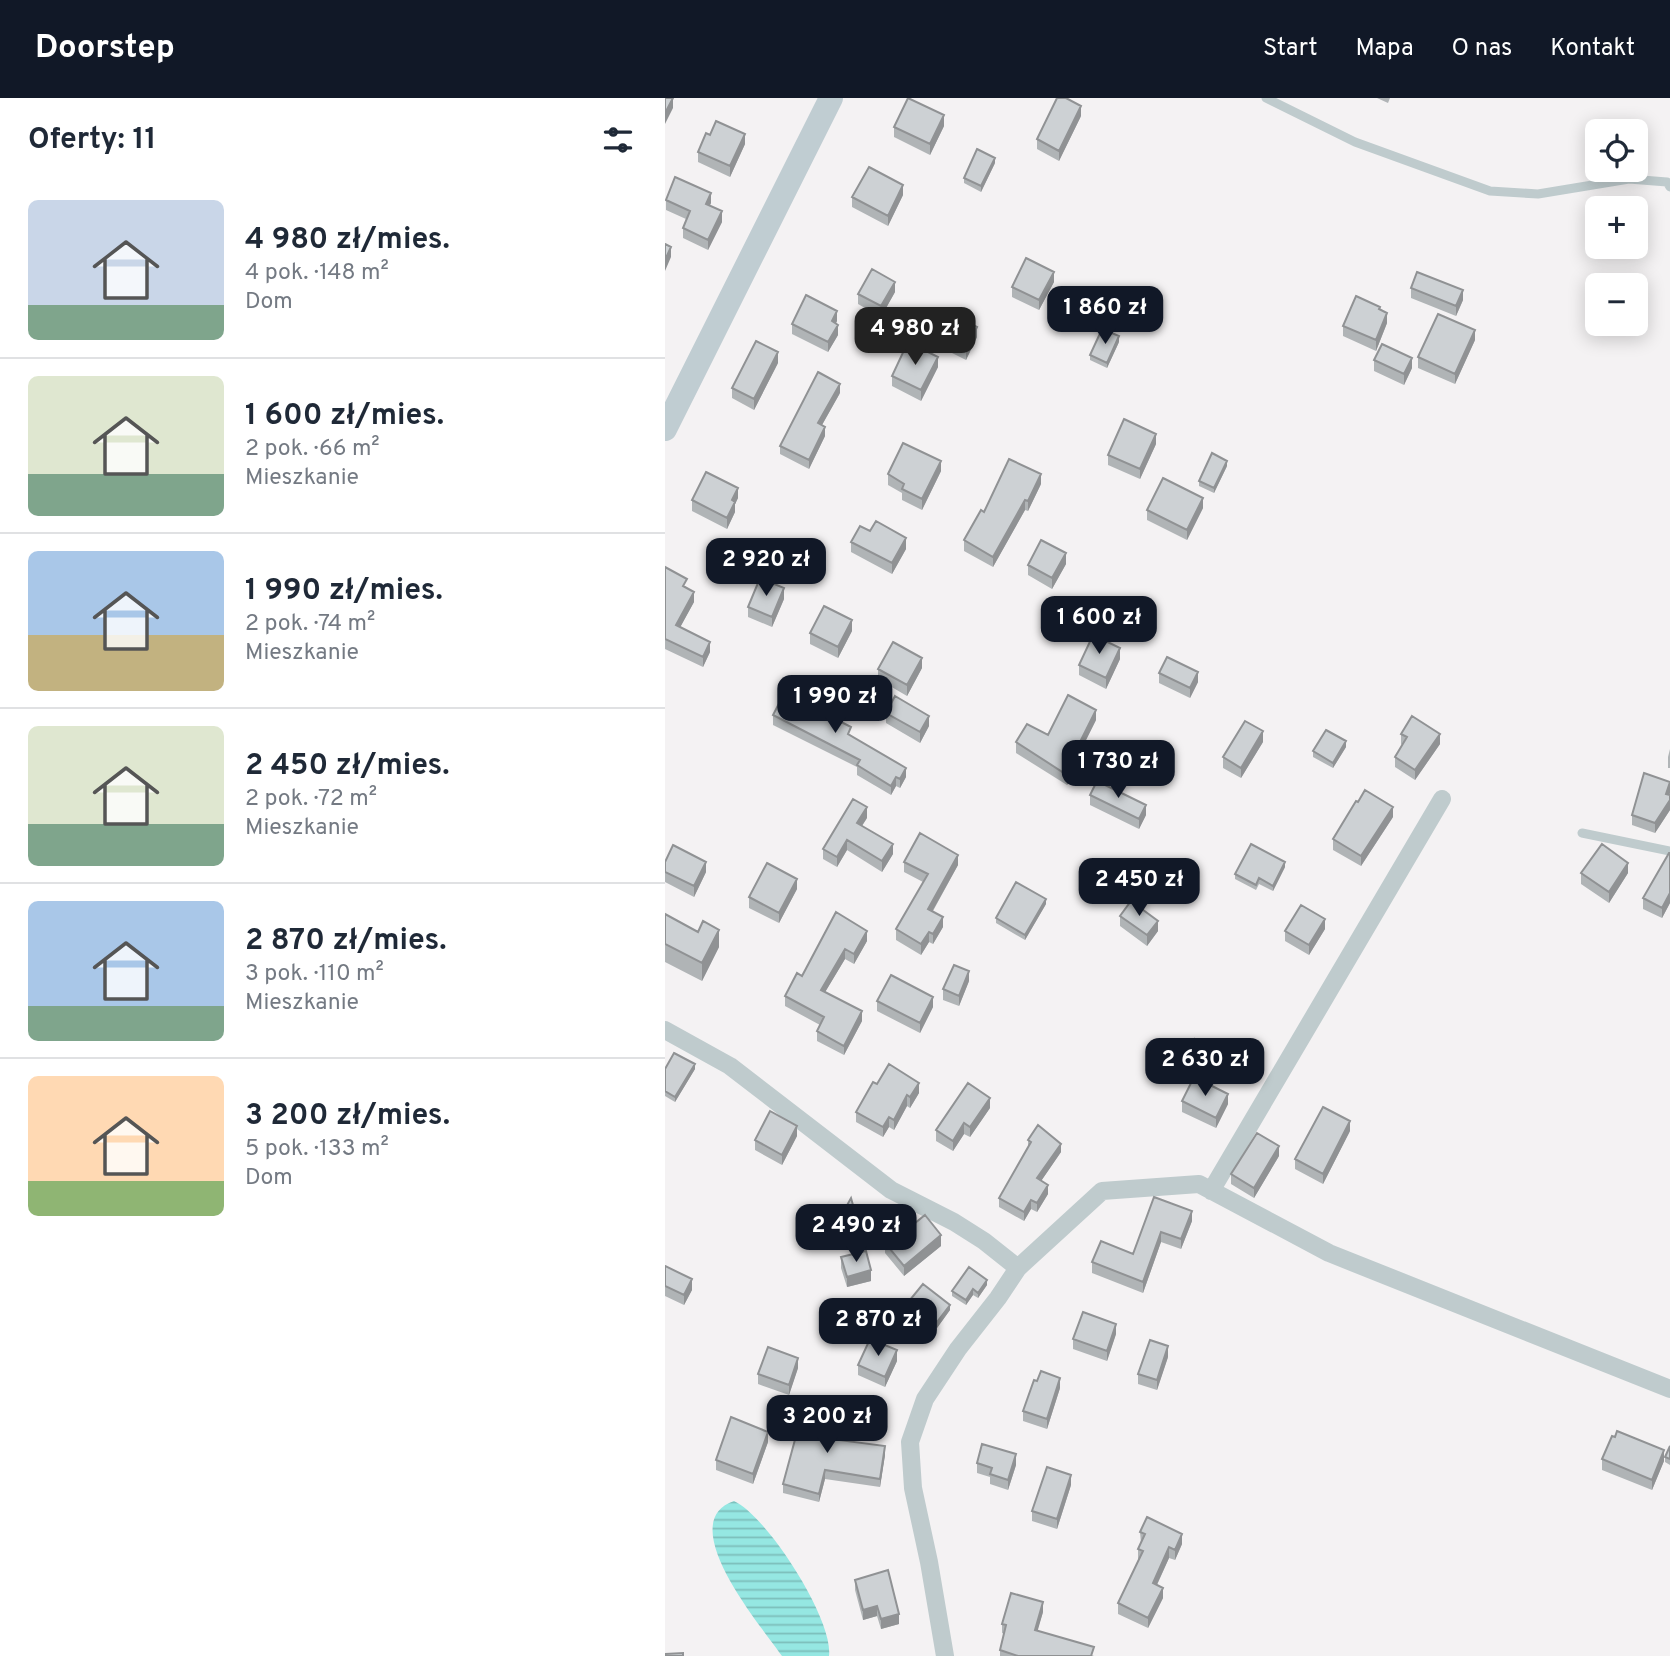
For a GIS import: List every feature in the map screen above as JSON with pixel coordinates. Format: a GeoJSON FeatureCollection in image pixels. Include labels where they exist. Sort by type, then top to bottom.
{"type":"FeatureCollection","features":[{"type":"Feature","properties":{"kind":"street"},"geometry":{"type":"LineString","coordinates":[[665,429],[831,98]]}},
{"type":"Feature","properties":{"kind":"street"},"geometry":{"type":"LineString","coordinates":[[1211,1191],[1442,799]]}},
{"type":"Feature","properties":{"kind":"street"},"geometry":{"type":"LineString","coordinates":[[665,1030],[730,1066],[870,1175],[984,1241],[1018,1268]]}},
{"type":"Feature","properties":{"kind":"street"},"geometry":{"type":"LineString","coordinates":[[945,1656],[913,1488],[910,1442],[925,1399],[1018,1268],[1102,1191],[1199,1184],[1329,1253],[1670,1389]]}},
{"type":"Feature","properties":{"kind":"lane"},"geometry":{"type":"LineString","coordinates":[[1266,98],[1355,142],[1490,191],[1538,194],[1629,179],[1667,182],[1670,187]]}},
{"type":"Feature","properties":{"kind":"lane"},"geometry":{"type":"LineString","coordinates":[[1582,833],[1670,851]]}},
{"type":"Feature","properties":{"kind":"water"},"geometry":{"type":"Polygon","coordinates":[[[734,1501],[748,1510],[763,1526],[796,1571],[821,1619],[828,1640],[829,1656],[782,1656],[742,1600],[717,1552],[713,1530],[717,1512],[734,1501]]]}},
{"type":"Feature","properties":{"kind":"building"},"geometry":{"type":"Polygon","coordinates":[[[665,98],[673,98],[665,113],[665,98]]]}},
{"type":"Feature","properties":{"kind":"building"},"geometry":{"type":"Polygon","coordinates":[[[908,98],[944,115],[930,144],[894,127],[908,98]]]}},
{"type":"Feature","properties":{"kind":"building"},"geometry":{"type":"Polygon","coordinates":[[[1057,98],[1066,98],[1081,106],[1059,151],[1037,139],[1057,98]]]}},
{"type":"Feature","properties":{"kind":"building"},"geometry":{"type":"Polygon","coordinates":[[[716,121],[745,134],[730,166],[698,152],[706,133],[710,135],[716,121]]]}},
{"type":"Feature","properties":{"kind":"building"},"geometry":{"type":"Polygon","coordinates":[[[977,149],[995,158],[981,186],[964,178],[977,149]]]}},
{"type":"Feature","properties":{"kind":"building"},"geometry":{"type":"Polygon","coordinates":[[[869,167],[903,185],[888,216],[852,197],[869,167]]]}},
{"type":"Feature","properties":{"kind":"building"},"geometry":{"type":"Polygon","coordinates":[[[675,177],[711,193],[706,204],[722,211],[708,240],[683,228],[690,211],[666,200],[675,177]]]}},
{"type":"Feature","properties":{"kind":"building"},"geometry":{"type":"Polygon","coordinates":[[[665,244],[671,247],[665,260],[665,244]]]}},
{"type":"Feature","properties":{"kind":"building"},"geometry":{"type":"Polygon","coordinates":[[[1026,258],[1054,272],[1039,300],[1012,287],[1026,258]]]}},
{"type":"Feature","properties":{"kind":"building"},"geometry":{"type":"Polygon","coordinates":[[[872,269],[895,282],[881,306],[858,294],[872,269]]]}},
{"type":"Feature","properties":{"kind":"building"},"geometry":{"type":"Polygon","coordinates":[[[1417,272],[1463,290],[1456,306],[1411,288],[1417,272]]]}},
{"type":"Feature","properties":{"kind":"building"},"geometry":{"type":"Polygon","coordinates":[[[806,295],[837,311],[832,321],[838,325],[828,342],[792,324],[806,295]]]}},
{"type":"Feature","properties":{"kind":"building"},"geometry":{"type":"Polygon","coordinates":[[[1356,296],[1387,313],[1376,340],[1343,326],[1356,296]]]}},
{"type":"Feature","properties":{"kind":"building"},"geometry":{"type":"Polygon","coordinates":[[[1438,314],[1475,330],[1455,374],[1418,357],[1438,314]]]}},
{"type":"Feature","properties":{"kind":"building"},"geometry":{"type":"Polygon","coordinates":[[[959,318],[977,327],[966,350],[948,341],[959,318]]]}},
{"type":"Feature","properties":{"kind":"building"},"geometry":{"type":"Polygon","coordinates":[[[1102,329],[1119,336],[1107,363],[1090,355],[1102,329]]]}},
{"type":"Feature","properties":{"kind":"building"},"geometry":{"type":"Polygon","coordinates":[[[756,341],[778,352],[754,399],[732,388],[756,341]]]}},
{"type":"Feature","properties":{"kind":"building"},"geometry":{"type":"Polygon","coordinates":[[[1382,344],[1412,358],[1404,374],[1374,360],[1382,344]]]}},
{"type":"Feature","properties":{"kind":"building"},"geometry":{"type":"Polygon","coordinates":[[[906,346],[916,351],[918,347],[938,357],[921,390],[892,376],[906,346]]]}},
{"type":"Feature","properties":{"kind":"building"},"geometry":{"type":"Polygon","coordinates":[[[818,372],[840,384],[818,423],[825,427],[809,460],[780,446],[818,372]]]}},
{"type":"Feature","properties":{"kind":"building"},"geometry":{"type":"Polygon","coordinates":[[[1124,419],[1156,434],[1140,469],[1108,455],[1124,419]]]}},
{"type":"Feature","properties":{"kind":"building"},"geometry":{"type":"Polygon","coordinates":[[[903,443],[941,461],[922,499],[902,489],[904,484],[888,474],[903,443]]]}},
{"type":"Feature","properties":{"kind":"building"},"geometry":{"type":"Polygon","coordinates":[[[1212,453],[1227,461],[1214,488],[1199,481],[1212,453]]]}},
{"type":"Feature","properties":{"kind":"building"},"geometry":{"type":"Polygon","coordinates":[[[1009,459],[1041,474],[1028,501],[1025,500],[993,557],[964,540],[981,510],[984,512],[1009,459]]]}},
{"type":"Feature","properties":{"kind":"building"},"geometry":{"type":"Polygon","coordinates":[[[706,472],[738,488],[727,518],[692,500],[706,472]]]}},
{"type":"Feature","properties":{"kind":"building"},"geometry":{"type":"Polygon","coordinates":[[[1163,478],[1203,498],[1187,530],[1147,510],[1163,478]]]}},
{"type":"Feature","properties":{"kind":"building"},"geometry":{"type":"Polygon","coordinates":[[[876,521],[906,538],[892,563],[851,542],[860,526],[870,531],[876,521]]]}},
{"type":"Feature","properties":{"kind":"building"},"geometry":{"type":"Polygon","coordinates":[[[1041,540],[1066,553],[1052,578],[1028,565],[1041,540]]]}},
{"type":"Feature","properties":{"kind":"building"},"geometry":{"type":"Polygon","coordinates":[[[665,567],[687,579],[683,586],[694,592],[676,625],[710,642],[703,657],[665,639],[665,567]]]}},
{"type":"Feature","properties":{"kind":"building"},"geometry":{"type":"Polygon","coordinates":[[[760,578],[784,588],[772,617],[748,607],[760,578]]]}},
{"type":"Feature","properties":{"kind":"building"},"geometry":{"type":"Polygon","coordinates":[[[824,606],[852,620],[838,647],[810,633],[824,606]]]}},
{"type":"Feature","properties":{"kind":"building"},"geometry":{"type":"Polygon","coordinates":[[[1093,635],[1120,648],[1106,678],[1079,665],[1093,635]]]}},
{"type":"Feature","properties":{"kind":"building"},"geometry":{"type":"Polygon","coordinates":[[[893,642],[922,658],[907,685],[878,669],[893,642]]]}},
{"type":"Feature","properties":{"kind":"building"},"geometry":{"type":"Polygon","coordinates":[[[1167,657],[1198,672],[1190,688],[1159,673],[1167,657]]]}},
{"type":"Feature","properties":{"kind":"building"},"geometry":{"type":"Polygon","coordinates":[[[788,686],[818,701],[814,708],[851,727],[848,734],[906,768],[900,779],[896,777],[891,786],[857,765],[860,760],[773,715],[788,686]]]}},
{"type":"Feature","properties":{"kind":"building"},"geometry":{"type":"Polygon","coordinates":[[[1068,695],[1096,710],[1073,756],[1076,759],[1067,775],[1016,742],[1027,724],[1048,735],[1068,695]]]}},
{"type":"Feature","properties":{"kind":"building"},"geometry":{"type":"Polygon","coordinates":[[[895,696],[929,716],[920,732],[886,713],[895,696]]]}},
{"type":"Feature","properties":{"kind":"building"},"geometry":{"type":"Polygon","coordinates":[[[1412,716],[1440,734],[1415,770],[1395,757],[1407,737],[1401,734],[1412,716]]]}},
{"type":"Feature","properties":{"kind":"building"},"geometry":{"type":"Polygon","coordinates":[[[1245,721],[1263,731],[1241,768],[1223,757],[1245,721]]]}},
{"type":"Feature","properties":{"kind":"building"},"geometry":{"type":"Polygon","coordinates":[[[1326,730],[1346,741],[1333,763],[1313,751],[1326,730]]]}},
{"type":"Feature","properties":{"kind":"building"},"geometry":{"type":"Polygon","coordinates":[[[1644,773],[1670,782],[1666,794],[1670,795],[1670,800],[1655,823],[1632,815],[1644,773]]]}},
{"type":"Feature","properties":{"kind":"building"},"geometry":{"type":"Polygon","coordinates":[[[1097,781],[1146,805],[1139,819],[1090,795],[1097,781]]]}},
{"type":"Feature","properties":{"kind":"building"},"geometry":{"type":"Polygon","coordinates":[[[1365,790],[1393,807],[1361,856],[1333,839],[1365,790]]]}},
{"type":"Feature","properties":{"kind":"building"},"geometry":{"type":"Polygon","coordinates":[[[853,799],[867,807],[857,823],[893,844],[882,861],[847,840],[837,857],[823,849],[853,799]]]}},
{"type":"Feature","properties":{"kind":"building"},"geometry":{"type":"Polygon","coordinates":[[[920,833],[958,855],[928,909],[943,917],[933,934],[929,932],[921,944],[896,929],[928,874],[904,862],[920,833]]]}},
{"type":"Feature","properties":{"kind":"building"},"geometry":{"type":"Polygon","coordinates":[[[1251,844],[1285,862],[1273,886],[1259,878],[1256,885],[1235,874],[1251,844]]]}},
{"type":"Feature","properties":{"kind":"building"},"geometry":{"type":"Polygon","coordinates":[[[1602,844],[1628,863],[1609,892],[1581,873],[1602,844]]]}},
{"type":"Feature","properties":{"kind":"building"},"geometry":{"type":"Polygon","coordinates":[[[673,845],[706,862],[694,886],[665,872],[665,862],[673,845]]]}},
{"type":"Feature","properties":{"kind":"building"},"geometry":{"type":"Polygon","coordinates":[[[1669,853],[1670,893],[1662,908],[1643,898],[1669,853]]]}},
{"type":"Feature","properties":{"kind":"building"},"geometry":{"type":"Polygon","coordinates":[[[767,863],[797,879],[779,913],[749,897],[767,863]]]}},
{"type":"Feature","properties":{"kind":"building"},"geometry":{"type":"Polygon","coordinates":[[[1016,882],[1046,899],[1025,935],[996,918],[1016,882]]]}},
{"type":"Feature","properties":{"kind":"building"},"geometry":{"type":"Polygon","coordinates":[[[1131,901],[1158,921],[1147,935],[1120,916],[1131,901]]]}},
{"type":"Feature","properties":{"kind":"building"},"geometry":{"type":"Polygon","coordinates":[[[1301,905],[1325,919],[1309,945],[1285,931],[1301,905]]]}},
{"type":"Feature","properties":{"kind":"building"},"geometry":{"type":"Polygon","coordinates":[[[836,912],[867,931],[854,954],[845,949],[821,990],[862,1011],[844,1046],[817,1031],[824,1017],[785,996],[797,973],[802,976],[836,912]]]}},
{"type":"Feature","properties":{"kind":"building"},"geometry":{"type":"Polygon","coordinates":[[[665,914],[698,932],[703,921],[719,930],[702,963],[665,944],[665,914]]]}},
{"type":"Feature","properties":{"kind":"building"},"geometry":{"type":"Polygon","coordinates":[[[954,965],[969,971],[959,996],[943,989],[954,965]]]}},
{"type":"Feature","properties":{"kind":"building"},"geometry":{"type":"Polygon","coordinates":[[[891,975],[933,997],[920,1023],[877,1001],[891,975]]]}},
{"type":"Feature","properties":{"kind":"building"},"geometry":{"type":"Polygon","coordinates":[[[1195,1039],[1218,1053],[1209,1072],[1184,1060],[1195,1039]]]}},
{"type":"Feature","properties":{"kind":"building"},"geometry":{"type":"Polygon","coordinates":[[[674,1053],[695,1064],[675,1097],[665,1091],[665,1069],[674,1053]]]}},
{"type":"Feature","properties":{"kind":"building"},"geometry":{"type":"Polygon","coordinates":[[[889,1064],[919,1083],[910,1097],[907,1095],[894,1120],[889,1117],[883,1127],[856,1112],[873,1082],[877,1084],[889,1064]]]}},
{"type":"Feature","properties":{"kind":"building"},"geometry":{"type":"Polygon","coordinates":[[[1194,1077],[1228,1094],[1216,1118],[1182,1101],[1194,1077]]]}},
{"type":"Feature","properties":{"kind":"building"},"geometry":{"type":"Polygon","coordinates":[[[968,1083],[990,1098],[970,1127],[964,1123],[953,1141],[936,1130],[968,1083]]]}},
{"type":"Feature","properties":{"kind":"building"},"geometry":{"type":"Polygon","coordinates":[[[1323,1107],[1350,1121],[1323,1174],[1295,1159],[1323,1107]]]}},
{"type":"Feature","properties":{"kind":"building"},"geometry":{"type":"Polygon","coordinates":[[[770,1111],[797,1126],[782,1155],[755,1140],[770,1111]]]}},
{"type":"Feature","properties":{"kind":"building"},"geometry":{"type":"Polygon","coordinates":[[[1038,1125],[1061,1144],[1037,1178],[1048,1185],[1037,1203],[1031,1200],[1024,1212],[999,1198],[1038,1125]]]}},
{"type":"Feature","properties":{"kind":"building"},"geometry":{"type":"Polygon","coordinates":[[[1257,1133],[1279,1146],[1254,1188],[1231,1174],[1257,1133]]]}},
{"type":"Feature","properties":{"kind":"building"},"geometry":{"type":"Polygon","coordinates":[[[1154,1197],[1192,1211],[1181,1239],[1161,1232],[1143,1282],[1092,1262],[1101,1241],[1133,1254],[1154,1197]]]}},
{"type":"Feature","properties":{"kind":"building"},"geometry":{"type":"Polygon","coordinates":[[[851,1198],[865,1248],[841,1235],[843,1231],[835,1227],[851,1198]]]}},
{"type":"Feature","properties":{"kind":"building"},"geometry":{"type":"Polygon","coordinates":[[[925,1215],[941,1235],[904,1266],[885,1243],[925,1215]]]}},
{"type":"Feature","properties":{"kind":"building"},"geometry":{"type":"Polygon","coordinates":[[[866,1251],[871,1270],[847,1277],[841,1257],[866,1251]]]}},
{"type":"Feature","properties":{"kind":"building"},"geometry":{"type":"Polygon","coordinates":[[[665,1266],[692,1279],[684,1295],[665,1286],[665,1266]]]}},
{"type":"Feature","properties":{"kind":"building"},"geometry":{"type":"Polygon","coordinates":[[[969,1267],[987,1280],[978,1293],[973,1289],[966,1300],[952,1291],[969,1267]]]}},
{"type":"Feature","properties":{"kind":"building"},"geometry":{"type":"Polygon","coordinates":[[[923,1284],[950,1305],[937,1322],[909,1301],[923,1284]]]}},
{"type":"Feature","properties":{"kind":"building"},"geometry":{"type":"Polygon","coordinates":[[[1083,1312],[1116,1324],[1107,1351],[1073,1339],[1083,1312]]]}},
{"type":"Feature","properties":{"kind":"building"},"geometry":{"type":"Polygon","coordinates":[[[870,1339],[897,1350],[885,1377],[858,1365],[870,1339]]]}},
{"type":"Feature","properties":{"kind":"building"},"geometry":{"type":"Polygon","coordinates":[[[1150,1340],[1168,1346],[1157,1380],[1138,1374],[1150,1340]]]}},
{"type":"Feature","properties":{"kind":"building"},"geometry":{"type":"Polygon","coordinates":[[[768,1347],[798,1358],[789,1385],[758,1374],[768,1347]]]}},
{"type":"Feature","properties":{"kind":"building"},"geometry":{"type":"Polygon","coordinates":[[[1041,1371],[1060,1378],[1047,1419],[1023,1411],[1034,1380],[1037,1381],[1041,1371]]]}},
{"type":"Feature","properties":{"kind":"building"},"geometry":{"type":"Polygon","coordinates":[[[806,1399],[824,1405],[816,1437],[885,1446],[880,1479],[825,1470],[819,1494],[783,1484],[806,1399]]]}},
{"type":"Feature","properties":{"kind":"building"},"geometry":{"type":"Polygon","coordinates":[[[731,1417],[768,1432],[753,1474],[716,1460],[731,1417]]]}},
{"type":"Feature","properties":{"kind":"building"},"geometry":{"type":"Polygon","coordinates":[[[1617,1431],[1664,1450],[1652,1480],[1602,1459],[1617,1431]]]}},
{"type":"Feature","properties":{"kind":"building"},"geometry":{"type":"Polygon","coordinates":[[[982,1444],[1016,1454],[1008,1480],[990,1474],[992,1468],[977,1463],[982,1444]]]}},
{"type":"Feature","properties":{"kind":"building"},"geometry":{"type":"Polygon","coordinates":[[[1670,1446],[1670,1459],[1665,1457],[1670,1446]]]}},
{"type":"Feature","properties":{"kind":"building"},"geometry":{"type":"Polygon","coordinates":[[[1047,1467],[1071,1475],[1057,1519],[1032,1511],[1047,1467]]]}},
{"type":"Feature","properties":{"kind":"building"},"geometry":{"type":"Polygon","coordinates":[[[1147,1517],[1182,1534],[1175,1550],[1169,1547],[1153,1583],[1163,1588],[1148,1618],[1118,1603],[1143,1551],[1138,1549],[1145,1534],[1140,1532],[1147,1517]]]}},
{"type":"Feature","properties":{"kind":"building"},"geometry":{"type":"Polygon","coordinates":[[[888,1570],[899,1614],[881,1619],[877,1606],[863,1610],[855,1580],[888,1570]]]}},
{"type":"Feature","properties":{"kind":"building"},"geometry":{"type":"Polygon","coordinates":[[[1011,1593],[1043,1602],[1035,1630],[1094,1647],[1091,1656],[1018,1656],[1000,1650],[1006,1625],[1002,1624],[1011,1593]]]}},
{"type":"Feature","properties":{"kind":"building"},"geometry":{"type":"Polygon","coordinates":[[[683,1653],[683,1656],[665,1656],[665,1654],[683,1653]]]}}]}
